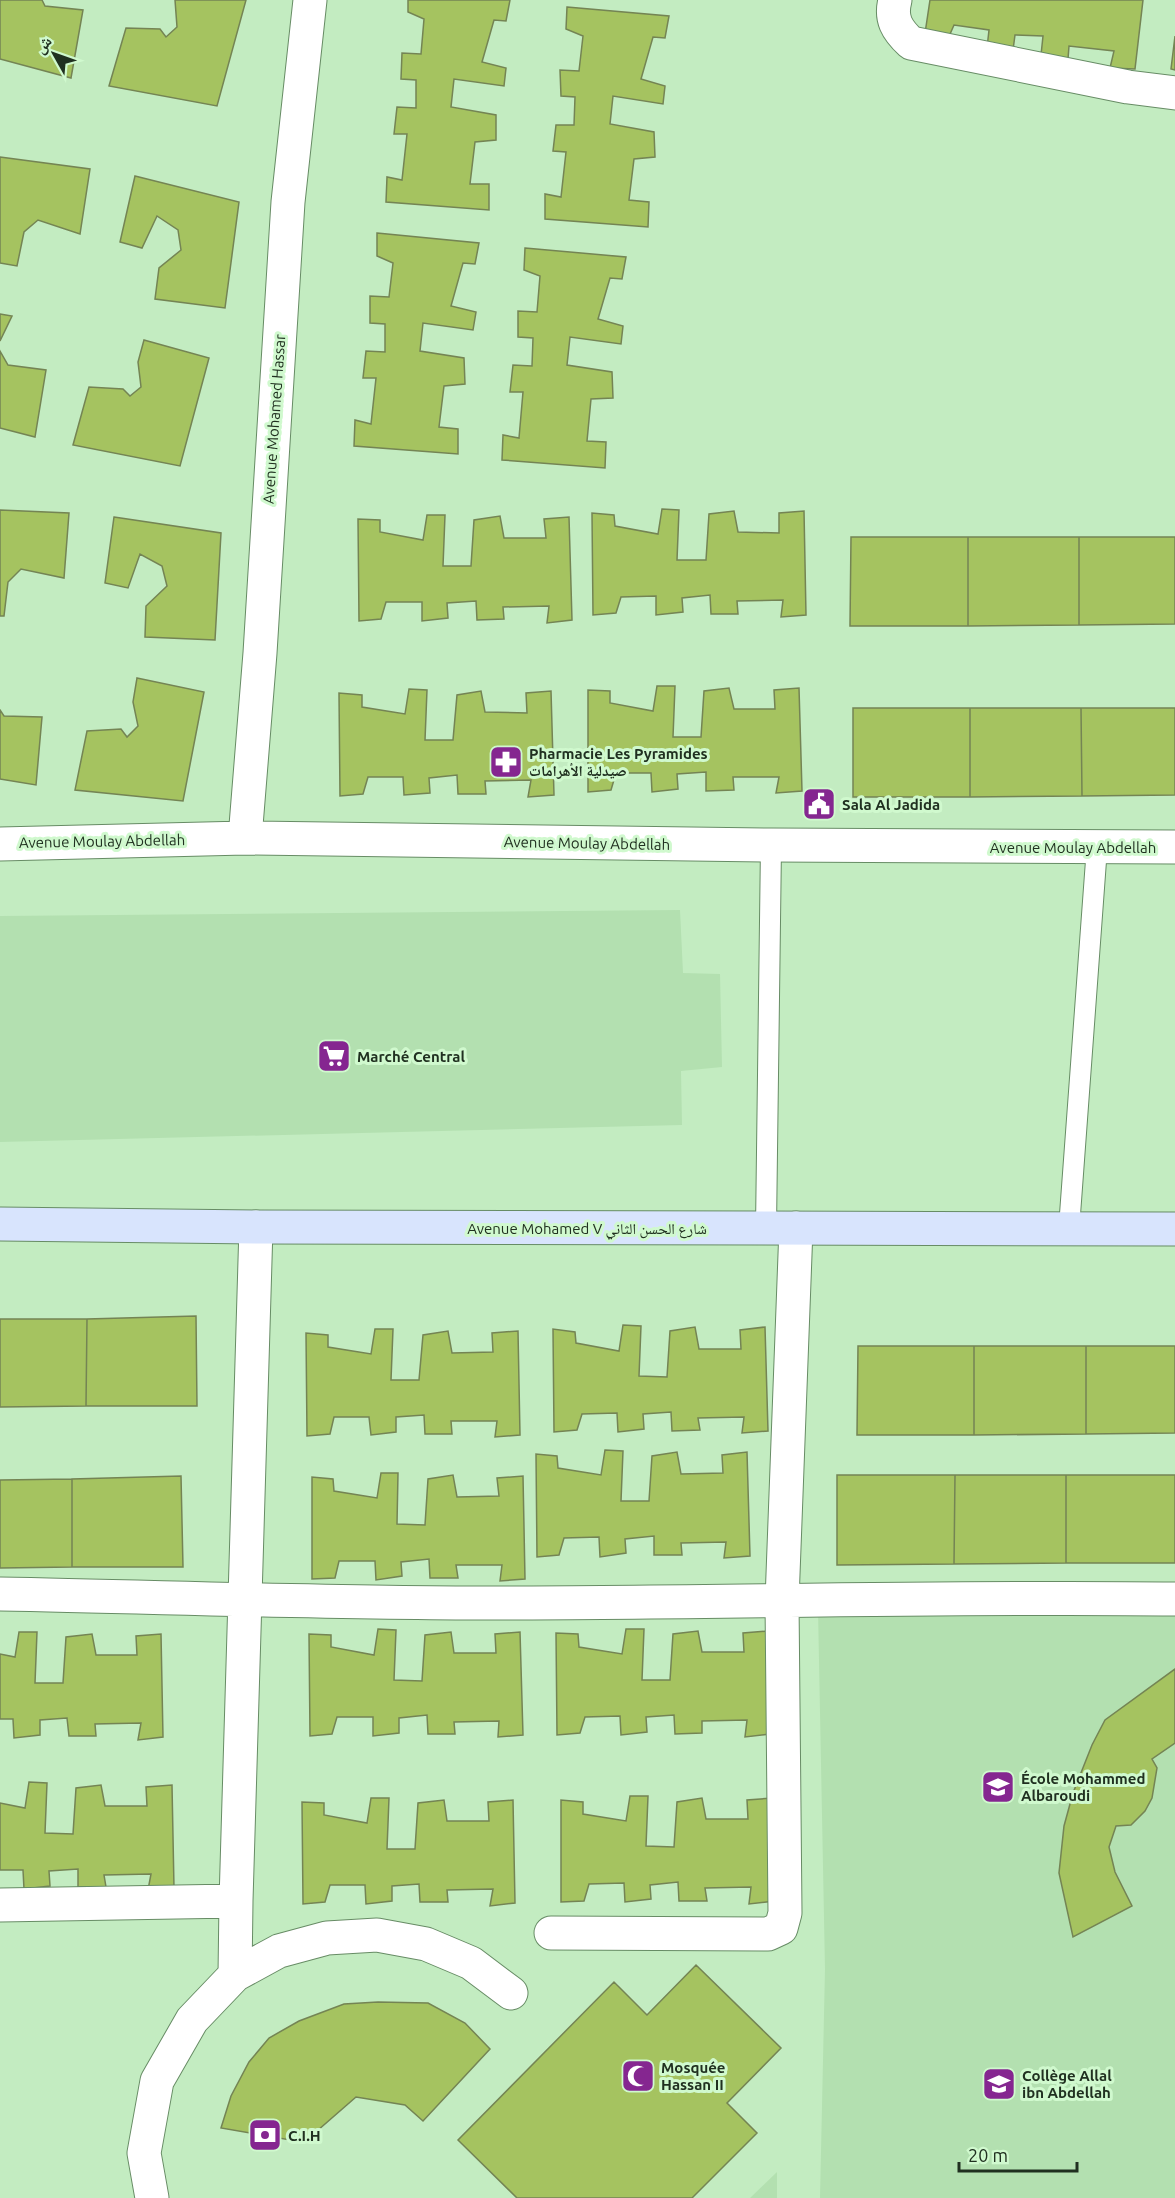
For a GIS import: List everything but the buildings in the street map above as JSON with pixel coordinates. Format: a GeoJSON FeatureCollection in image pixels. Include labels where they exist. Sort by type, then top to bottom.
{"type":"FeatureCollection","features":[{"type":"Feature","properties":{"kind":"street","name":"Avenue Mohamed Hassar"},"geometry":{"type":"LineString","coordinates":[[245,838],[260,653],[288,202],[310,0]]}},
{"type":"Feature","properties":{"kind":"street"},"geometry":{"type":"LineString","coordinates":[[895,0],[892,11],[895,25],[911,43],[1128,87],[1175,93]]}},
{"type":"Feature","properties":{"kind":"street","name":"Avenue Moulay Abdellah"},"geometry":{"type":"LineString","coordinates":[[0,844],[245,838],[771,845],[1175,847]]}},
{"type":"Feature","properties":{"kind":"street","name":"Avenue Mohamed V شارع الحسن الثاني"},"geometry":{"type":"LineString","coordinates":[[0,1224],[256,1227],[1175,1229]]}},
{"type":"Feature","properties":{"kind":"street"},"geometry":{"type":"LineString","coordinates":[[236,1975],[236,1901],[256,1227]]}},
{"type":"Feature","properties":{"kind":"street"},"geometry":{"type":"LineString","coordinates":[[551,1934],[768,1934],[781,1928],[785,1913],[781,1228]]}},
{"type":"Feature","properties":{"kind":"street"},"geometry":{"type":"LineString","coordinates":[[0,1594],[245,1598],[375,1603],[915,1598],[1175,1599]]}},
{"type":"Feature","properties":{"kind":"street"},"geometry":{"type":"LineString","coordinates":[[0,1905],[236,1901]]}},
{"type":"Feature","properties":{"kind":"street"},"geometry":{"type":"LineString","coordinates":[[152,2198],[144,2153],[157,2081],[192,2020],[236,1975],[279,1951],[289,1948],[327,1938],[377,1935],[426,1944],[471,1963],[511,1993]]}},
{"type":"Feature","properties":{"kind":"lane"},"geometry":{"type":"LineString","coordinates":[[771,845],[781,1228]]}},
{"type":"Feature","properties":{"kind":"lane"},"geometry":{"type":"LineString","coordinates":[[1069,1228],[1097,847]]}},
{"type":"Feature","properties":{"kind":"shaded area","name":"Marché Central"},"geometry":{"type":"Polygon","coordinates":[[[680,910],[683,973],[720,974],[722,1067],[681,1071],[682,1125],[0,1142],[0,916],[680,910]]]}},
{"type":"Feature","properties":{"kind":"shaded area","name":"École Mohammed Albaroudi"},"geometry":{"type":"Polygon","coordinates":[[[818,1609],[1175,1613],[1175,2198],[820,2198],[825,1969],[818,1609]]]}},
{"type":"Feature","properties":{"kind":"shaded area"},"geometry":{"type":"Polygon","coordinates":[[[777,2172],[777,2198],[750,2198],[777,2172]]]}},
{"type":"Feature","properties":{"kind":"place","name":"Pharmacie Les Pyramides صيدلية الأهرامات"},"geometry":{"type":"Point","coordinates":[506,762]}},
{"type":"Feature","properties":{"kind":"place","name":"Sala Al Jadida"},"geometry":{"type":"Point","coordinates":[819,804]}},
{"type":"Feature","properties":{"kind":"place","name":"Marché Central"},"geometry":{"type":"Point","coordinates":[334,1056]}},
{"type":"Feature","properties":{"kind":"place","name":"École Mohammed Albaroudi"},"geometry":{"type":"Point","coordinates":[998,1787]}},
{"type":"Feature","properties":{"kind":"place","name":"Mosquée Hassan II"},"geometry":{"type":"Point","coordinates":[638,2076]}},
{"type":"Feature","properties":{"kind":"place","name":"Collège Allal ibn Abdellah"},"geometry":{"type":"Point","coordinates":[999,2084]}},
{"type":"Feature","properties":{"kind":"place","name":"C.I.H"},"geometry":{"type":"Point","coordinates":[265,2135]}}]}
